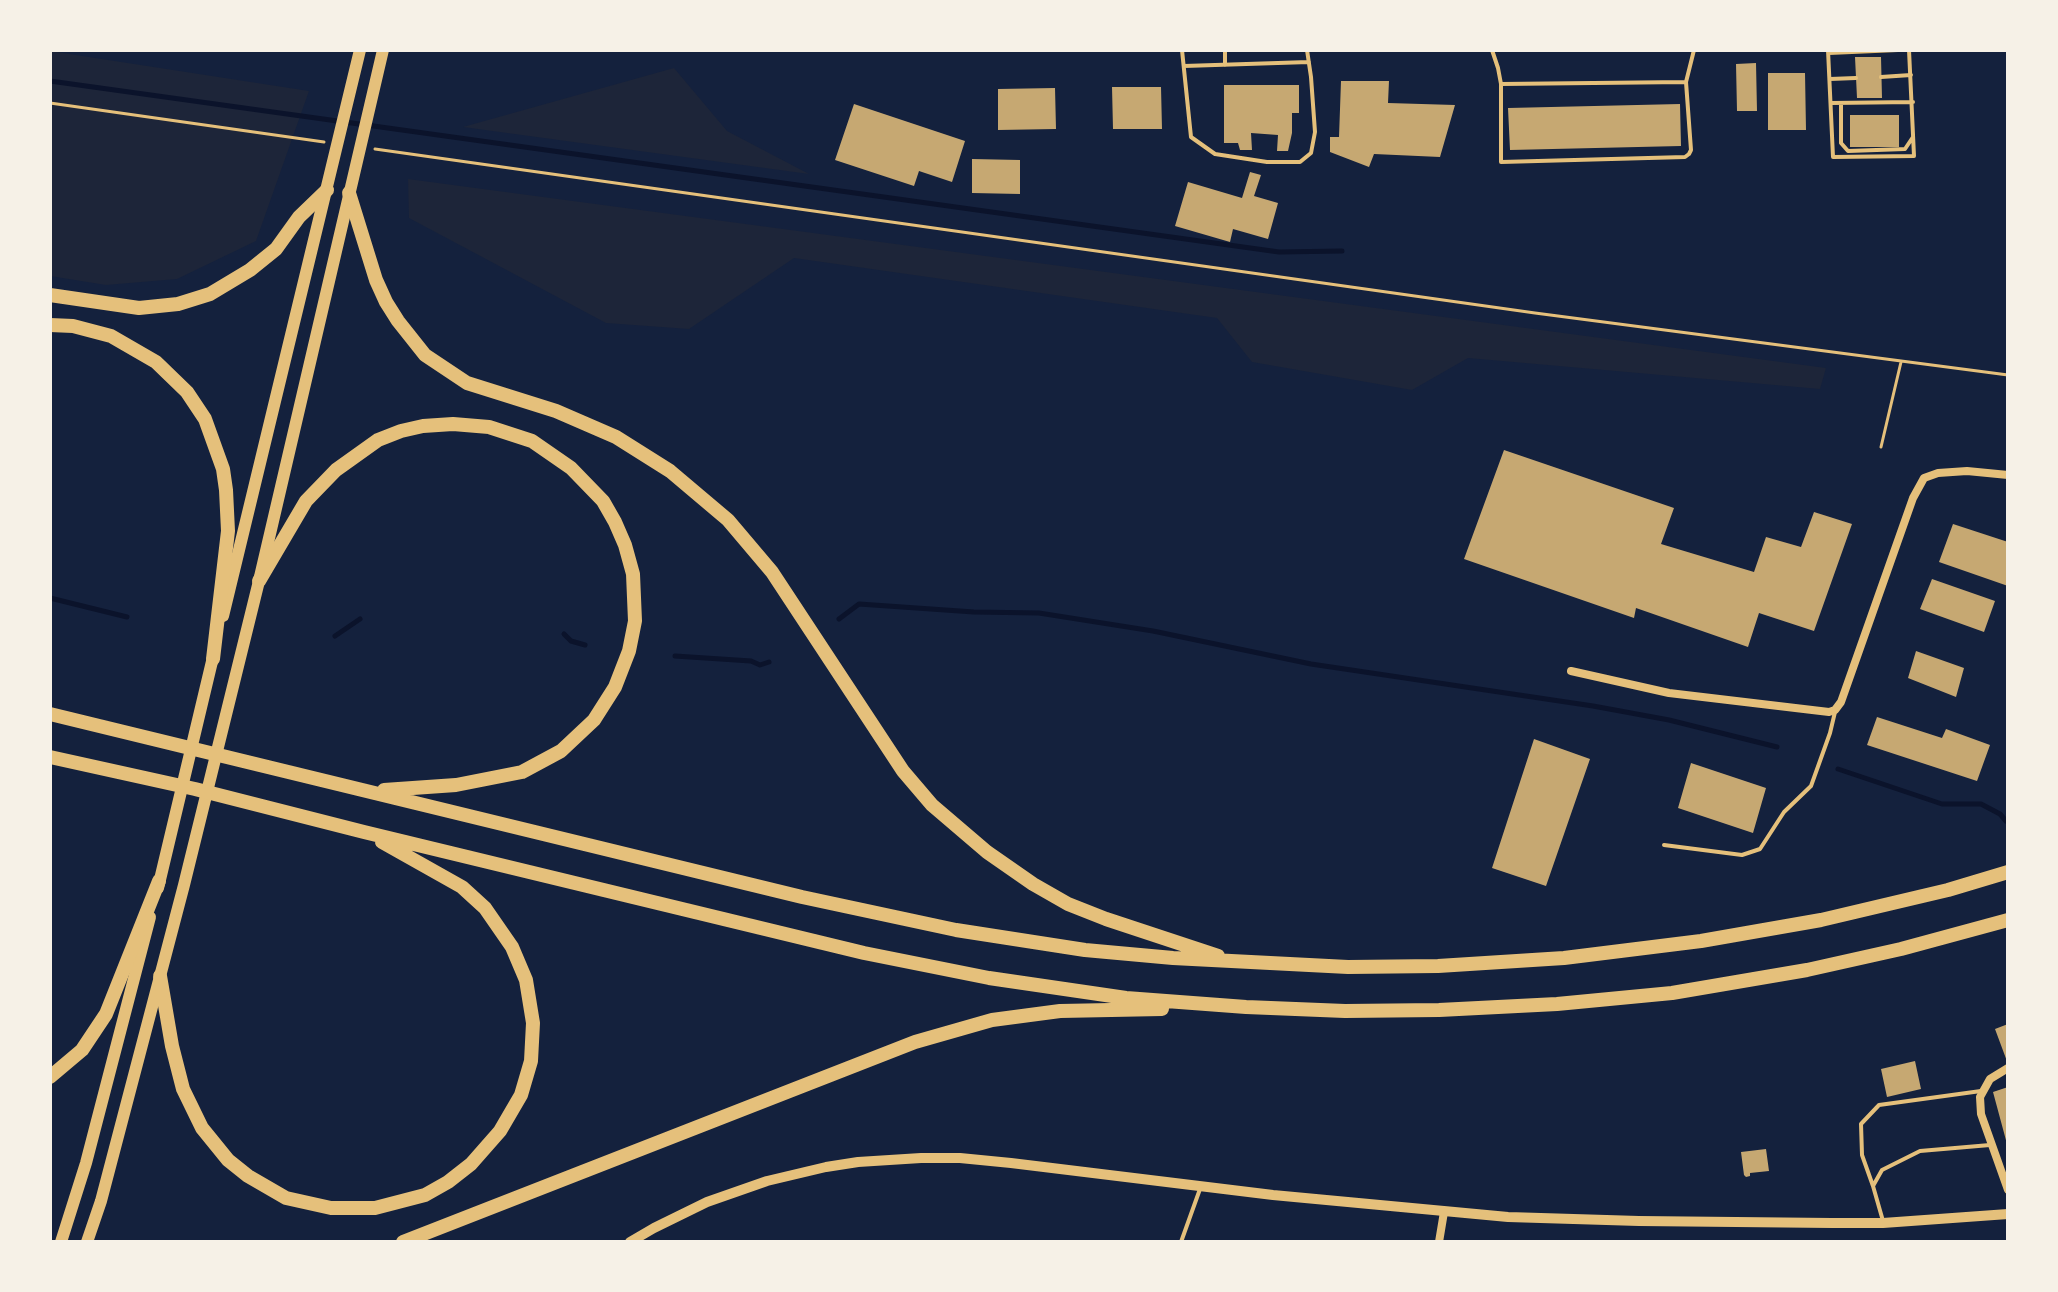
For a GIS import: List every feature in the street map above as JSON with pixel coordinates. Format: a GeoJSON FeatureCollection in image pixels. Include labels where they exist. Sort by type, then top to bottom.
{"type":"FeatureCollection","features":[{"type":"Feature","properties":{"kind":"highway"},"geometry":{"type":"LineString","coordinates":[[50,295],[139,308],[178,304],[210,294],[250,270],[276,249],[299,217],[327,190]]}},
{"type":"Feature","properties":{"kind":"highway"},"geometry":{"type":"LineString","coordinates":[[349,193],[386,302],[425,355],[467,383],[556,411],[616,437],[670,471],[728,520],[772,572],[903,771],[943,815],[987,852],[1068,904],[1237,963]]}},
{"type":"Feature","properties":{"kind":"highway"},"geometry":{"type":"LineString","coordinates":[[50,325],[73,326],[111,336],[156,362],[187,392],[205,419],[223,469],[228,531],[213,659]]}},
{"type":"Feature","properties":{"kind":"highway"},"geometry":{"type":"LineString","coordinates":[[259,581],[306,501],[336,470],[378,440],[423,426],[453,424],[489,427],[532,441],[571,468],[603,501],[615,522],[633,574],[635,621],[629,651],[615,687],[594,720],[561,751],[522,772],[456,785],[371,791]]}},
{"type":"Feature","properties":{"kind":"highway"},"geometry":{"type":"LineString","coordinates":[[51,714],[772,890],[956,930],[1085,950],[1237,963],[1438,966],[1636,950],[1821,920],[1948,890],[2008,872]]}},
{"type":"Feature","properties":{"kind":"highway"},"geometry":{"type":"LineString","coordinates":[[50,757],[195,789],[879,956],[989,978],[1126,998],[1345,1011],[1557,1004],[1672,993],[1807,970],[2008,920]]}},
{"type":"Feature","properties":{"kind":"highway"},"geometry":{"type":"LineString","coordinates":[[160,976],[183,1089],[202,1128],[228,1160],[248,1176],[286,1198],[331,1208],[375,1208],[425,1195],[448,1182],[471,1164],[500,1131],[521,1095],[531,1061],[533,1023],[526,980],[512,947],[485,908],[462,887],[364,832]]}},
{"type":"Feature","properties":{"kind":"highway"},"geometry":{"type":"LineString","coordinates":[[50,1077],[82,1050],[106,1014],[159,881]]}},
{"type":"Feature","properties":{"kind":"highway"},"geometry":{"type":"LineString","coordinates":[[403,1242],[915,1042],[992,1020],[1060,1011],[1246,1007]]}},
{"type":"Feature","properties":{"kind":"main road"},"geometry":{"type":"LineString","coordinates":[[61,1242],[90,1149],[159,881],[360,50]]}},
{"type":"Feature","properties":{"kind":"main road"},"geometry":{"type":"LineString","coordinates":[[87,1242],[101,1201],[184,885],[259,581],[383,50]]}},
{"type":"Feature","properties":{"kind":"street"},"geometry":{"type":"LineString","coordinates":[[1571,671],[1669,693],[1829,712],[1835,710],[1841,702],[1913,498],[1924,478],[1938,473],[1967,471],[2008,475]]}},
{"type":"Feature","properties":{"kind":"street"},"geometry":{"type":"LineString","coordinates":[[2008,1068],[1990,1079],[1980,1097],[1981,1114],[1990,1145],[2008,1190]]}},
{"type":"Feature","properties":{"kind":"street"},"geometry":{"type":"LineString","coordinates":[[630,1242],[679,1215],[739,1190],[792,1174],[894,1159],[960,1158],[1201,1187],[1508,1217],[1883,1223],[2008,1214]]}},
{"type":"Feature","properties":{"kind":"street"},"geometry":{"type":"LineString","coordinates":[[1439,1242],[1444,1212]]}},
{"type":"Feature","properties":{"kind":"lane"},"geometry":{"type":"LineString","coordinates":[[1182,50],[1191,137],[1215,154],[1267,162],[1300,162],[1311,153],[1315,132],[1307,50]]}},
{"type":"Feature","properties":{"kind":"lane"},"geometry":{"type":"LineString","coordinates":[[1225,50],[1225,65]]}},
{"type":"Feature","properties":{"kind":"lane"},"geometry":{"type":"LineString","coordinates":[[1492,50],[1501,84],[1500,157],[1501,162],[1506,163],[1685,157],[1691,150],[1686,82],[1694,50]]}},
{"type":"Feature","properties":{"kind":"lane"},"geometry":{"type":"LineString","coordinates":[[1898,50],[1828,52],[1833,157],[1914,156],[1909,50]]}},
{"type":"Feature","properties":{"kind":"lane"},"geometry":{"type":"LineString","coordinates":[[1184,66],[1309,62]]}},
{"type":"Feature","properties":{"kind":"lane"},"geometry":{"type":"LineString","coordinates":[[1881,77],[1911,75]]}},
{"type":"Feature","properties":{"kind":"lane"},"geometry":{"type":"LineString","coordinates":[[1830,79],[1856,78]]}},
{"type":"Feature","properties":{"kind":"lane"},"geometry":{"type":"LineString","coordinates":[[1501,84],[1686,82]]}},
{"type":"Feature","properties":{"kind":"lane"},"geometry":{"type":"LineString","coordinates":[[1831,103],[1913,102]]}},
{"type":"Feature","properties":{"kind":"lane"},"geometry":{"type":"LineString","coordinates":[[1841,103],[1841,143],[1848,151],[1905,149],[1915,135]]}},
{"type":"Feature","properties":{"kind":"lane"},"geometry":{"type":"LineString","coordinates":[[1664,845],[1742,855],[1760,849],[1784,812],[1811,786],[1835,710]]}},
{"type":"Feature","properties":{"kind":"lane"},"geometry":{"type":"LineString","coordinates":[[1883,1223],[1862,1155],[1861,1124],[1879,1105],[1984,1090]]}},
{"type":"Feature","properties":{"kind":"lane"},"geometry":{"type":"LineString","coordinates":[[1873,1186],[1882,1170],[1920,1151],[1990,1145]]}},
{"type":"Feature","properties":{"kind":"lane"},"geometry":{"type":"LineString","coordinates":[[1181,1242],[1201,1187]]}},
{"type":"Feature","properties":{"kind":"path"},"geometry":{"type":"LineString","coordinates":[[50,103],[333,143]]}},
{"type":"Feature","properties":{"kind":"path"},"geometry":{"type":"LineString","coordinates":[[365,148],[1535,313],[2008,375]]}},
{"type":"Feature","properties":{"kind":"path"},"geometry":{"type":"LineString","coordinates":[[1881,447],[1901,362]]}},
{"type":"Feature","properties":{"kind":"shaded area"},"geometry":{"type":"Polygon","coordinates":[[[50,51],[309,91],[256,241],[177,279],[106,285],[50,276],[50,51]]]}},
{"type":"Feature","properties":{"kind":"shaded area"},"geometry":{"type":"Polygon","coordinates":[[[674,68],[727,131],[809,174],[463,127],[674,68]]]}},
{"type":"Feature","properties":{"kind":"shaded area"},"geometry":{"type":"Polygon","coordinates":[[[408,179],[1826,368],[1820,389],[1468,358],[1412,390],[1252,362],[1217,318],[794,258],[689,329],[606,323],[409,218],[408,179]]]}},
{"type":"Feature","properties":{"kind":"building"},"geometry":{"type":"Polygon","coordinates":[[[1855,57],[1881,57],[1882,98],[1857,98],[1855,57]]]}},
{"type":"Feature","properties":{"kind":"building"},"geometry":{"type":"Polygon","coordinates":[[[1756,63],[1757,111],[1737,111],[1736,64],[1756,63]]]}},
{"type":"Feature","properties":{"kind":"building"},"geometry":{"type":"Polygon","coordinates":[[[1768,73],[1805,73],[1806,130],[1768,130],[1768,73]]]}},
{"type":"Feature","properties":{"kind":"building"},"geometry":{"type":"Polygon","coordinates":[[[1341,81],[1389,81],[1388,103],[1455,105],[1440,157],[1374,154],[1369,167],[1330,152],[1330,137],[1339,137],[1341,81]]]}},
{"type":"Feature","properties":{"kind":"building"},"geometry":{"type":"Polygon","coordinates":[[[1224,85],[1299,85],[1299,113],[1292,113],[1288,151],[1277,151],[1278,135],[1251,133],[1252,150],[1240,150],[1238,143],[1224,143],[1224,85]]]}},
{"type":"Feature","properties":{"kind":"building"},"geometry":{"type":"Polygon","coordinates":[[[1112,87],[1161,87],[1162,129],[1113,129],[1112,87]]]}},
{"type":"Feature","properties":{"kind":"building"},"geometry":{"type":"Polygon","coordinates":[[[1055,88],[1056,129],[998,130],[998,89],[1055,88]]]}},
{"type":"Feature","properties":{"kind":"building"},"geometry":{"type":"Polygon","coordinates":[[[854,104],[965,141],[952,182],[919,171],[914,186],[835,160],[854,104]]]}},
{"type":"Feature","properties":{"kind":"building"},"geometry":{"type":"Polygon","coordinates":[[[1680,104],[1681,146],[1510,150],[1508,108],[1680,104]]]}},
{"type":"Feature","properties":{"kind":"building"},"geometry":{"type":"Polygon","coordinates":[[[1850,115],[1899,115],[1899,147],[1850,147],[1850,115]]]}},
{"type":"Feature","properties":{"kind":"building"},"geometry":{"type":"Polygon","coordinates":[[[972,159],[1020,160],[1020,194],[972,193],[972,159]]]}},
{"type":"Feature","properties":{"kind":"building"},"geometry":{"type":"Polygon","coordinates":[[[1250,172],[1261,175],[1254,196],[1278,203],[1268,239],[1233,229],[1230,242],[1175,226],[1188,182],[1242,198],[1250,172]]]}},
{"type":"Feature","properties":{"kind":"building"},"geometry":{"type":"Polygon","coordinates":[[[1504,450],[1674,508],[1661,544],[1754,572],[1766,537],[1801,547],[1814,512],[1852,524],[1814,631],[1759,613],[1748,647],[1636,608],[1634,618],[1464,559],[1504,450]]]}},
{"type":"Feature","properties":{"kind":"building"},"geometry":{"type":"Polygon","coordinates":[[[1953,524],[2008,542],[2008,586],[1939,562],[1953,524]]]}},
{"type":"Feature","properties":{"kind":"building"},"geometry":{"type":"Polygon","coordinates":[[[1932,579],[1995,601],[1984,632],[1920,609],[1932,579]]]}},
{"type":"Feature","properties":{"kind":"building"},"geometry":{"type":"Polygon","coordinates":[[[1916,651],[1964,668],[1956,697],[1908,678],[1916,651]]]}},
{"type":"Feature","properties":{"kind":"building"},"geometry":{"type":"Polygon","coordinates":[[[1877,717],[1942,738],[1946,729],[1990,745],[1977,781],[1867,745],[1877,717]]]}},
{"type":"Feature","properties":{"kind":"building"},"geometry":{"type":"Polygon","coordinates":[[[1534,739],[1590,759],[1546,886],[1492,868],[1534,739]]]}},
{"type":"Feature","properties":{"kind":"building"},"geometry":{"type":"Polygon","coordinates":[[[1691,763],[1766,788],[1753,833],[1678,808],[1691,763]]]}},
{"type":"Feature","properties":{"kind":"building"},"geometry":{"type":"Polygon","coordinates":[[[2008,1024],[2008,1064],[1995,1029],[2008,1024]]]}},
{"type":"Feature","properties":{"kind":"building"},"geometry":{"type":"Polygon","coordinates":[[[1915,1061],[1921,1089],[1887,1097],[1881,1069],[1915,1061]]]}},
{"type":"Feature","properties":{"kind":"building"},"geometry":{"type":"Polygon","coordinates":[[[2008,1087],[2008,1144],[2007,1144],[1993,1092],[2008,1087]]]}},
{"type":"Feature","properties":{"kind":"building"},"geometry":{"type":"Polygon","coordinates":[[[1766,1149],[1769,1171],[1750,1173],[1746,1177],[1741,1152],[1766,1149]]]}},
{"type":"Feature","properties":{"kind":"waterway"},"geometry":{"type":"LineString","coordinates":[[50,81],[1279,252],[1342,251]]}},
{"type":"Feature","properties":{"kind":"waterway"},"geometry":{"type":"LineString","coordinates":[[50,598],[127,617]]}},
{"type":"Feature","properties":{"kind":"waterway"},"geometry":{"type":"LineString","coordinates":[[839,619],[859,604],[1039,613],[1153,631],[1311,664],[1593,706],[1669,720],[1777,747]]}},
{"type":"Feature","properties":{"kind":"waterway"},"geometry":{"type":"LineString","coordinates":[[335,636],[360,619]]}},
{"type":"Feature","properties":{"kind":"waterway"},"geometry":{"type":"LineString","coordinates":[[564,634],[571,641],[585,645]]}},
{"type":"Feature","properties":{"kind":"waterway"},"geometry":{"type":"LineString","coordinates":[[675,656],[751,661],[760,665],[769,662]]}},
{"type":"Feature","properties":{"kind":"waterway"},"geometry":{"type":"LineString","coordinates":[[1838,769],[1942,804],[1981,804],[2000,814],[2006,821]]}}]}
